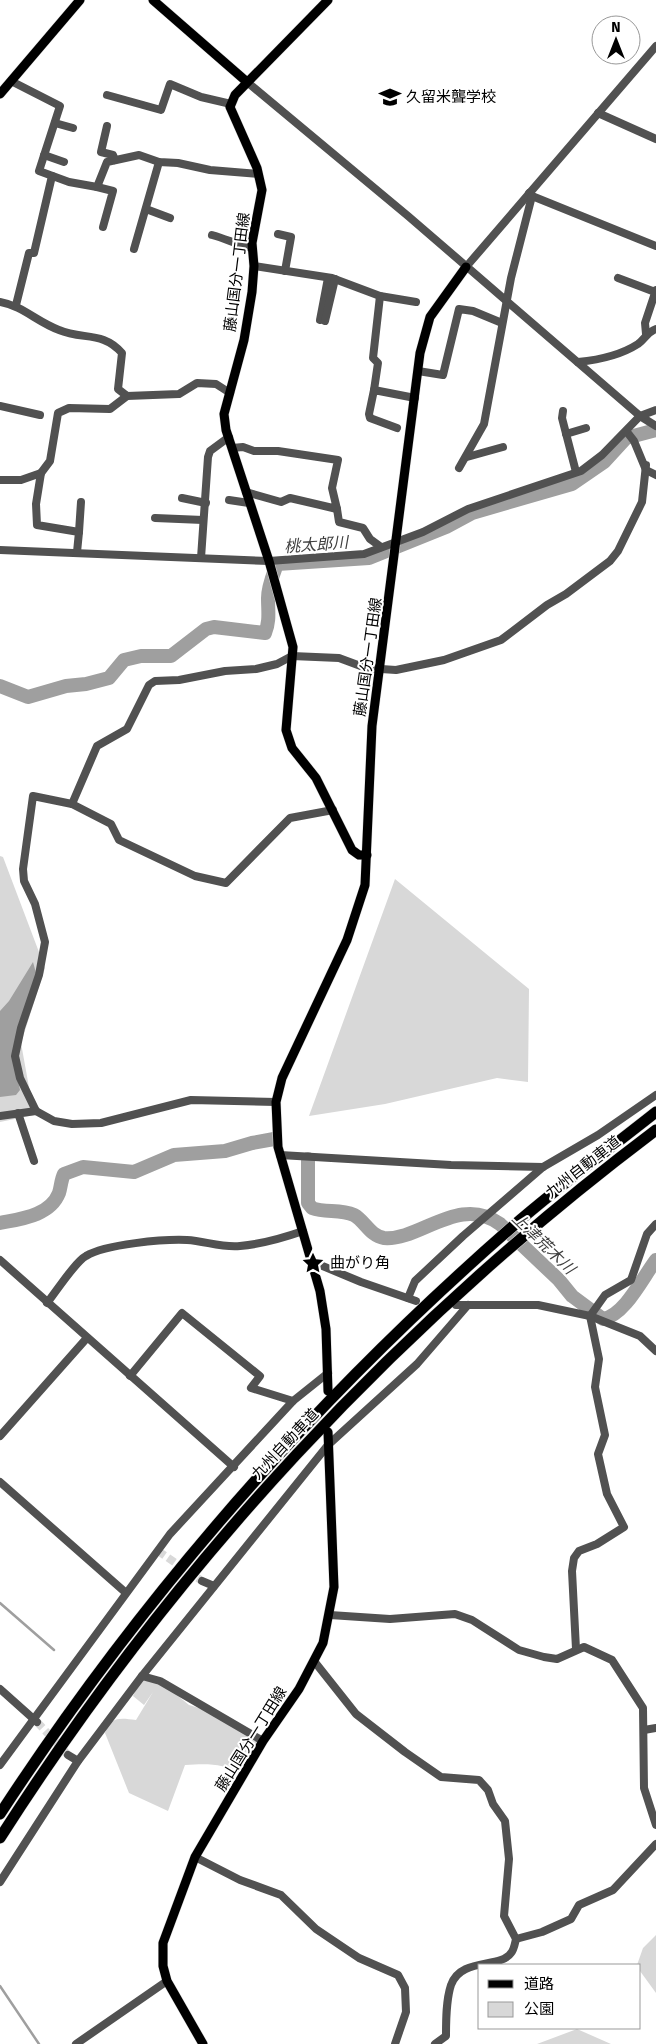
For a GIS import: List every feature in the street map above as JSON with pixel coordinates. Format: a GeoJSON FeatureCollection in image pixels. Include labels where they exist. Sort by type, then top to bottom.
{"type":"FeatureCollection","features":[{"type":"Feature","properties":{"kind":"highway","name":"九州自動車道"},"geometry":{"type":"LineString","coordinates":[[0,1814],[97,1672],[144,1610],[244,1491],[294,1436],[405,1324],[485,1252],[568,1181],[656,1112]]}},
{"type":"Feature","properties":{"kind":"highway","name":"九州自動車道"},"geometry":{"type":"LineString","coordinates":[[0,1838],[46,1766],[155,1618],[248,1507],[304,1444],[414,1334],[486,1267],[583,1185],[656,1130]]}},
{"type":"Feature","properties":{"kind":"main road"},"geometry":{"type":"LineString","coordinates":[[0,94],[80,0]]}},
{"type":"Feature","properties":{"kind":"main road"},"geometry":{"type":"LineString","coordinates":[[153,0],[247,82]]}},
{"type":"Feature","properties":{"kind":"main road"},"geometry":{"type":"LineString","coordinates":[[231,104],[235,95],[247,82],[328,0]]}},
{"type":"Feature","properties":{"kind":"main road","name":"藤山国分一丁田線"},"geometry":{"type":"LineString","coordinates":[[231,104],[230,108],[258,174],[262,190],[252,248],[254,266],[244,340],[224,414],[232,448],[293,647],[286,730],[292,748],[316,778],[352,850],[359,854],[368,855]]}},
{"type":"Feature","properties":{"kind":"main road","name":"藤山国分一丁田線"},"geometry":{"type":"LineString","coordinates":[[328,1391],[325,1313],[313,1262],[280,1155],[276,1131],[276,1102],[289,1059],[347,940],[365,885],[368,855],[372,726],[420,353],[430,317],[466,267]]}},
{"type":"Feature","properties":{"kind":"main road","name":"藤山国分一丁田線"},"geometry":{"type":"LineString","coordinates":[[203,2044],[167,1981],[163,1966],[163,1943],[195,1857],[263,1741],[299,1690],[323,1643],[334,1587],[328,1432]]}},
{"type":"Feature","properties":{"kind":"street"},"geometry":{"type":"LineString","coordinates":[[466,267],[530,195],[656,46]]}},
{"type":"Feature","properties":{"kind":"street"},"geometry":{"type":"LineString","coordinates":[[11,81],[60,106],[39,171],[69,182],[113,191],[103,227]]}},
{"type":"Feature","properties":{"kind":"street"},"geometry":{"type":"LineString","coordinates":[[247,82],[308,131],[640,416],[656,426]]}},
{"type":"Feature","properties":{"kind":"street"},"geometry":{"type":"LineString","coordinates":[[107,95],[161,110],[170,84],[202,97],[231,104]]}},
{"type":"Feature","properties":{"kind":"street"},"geometry":{"type":"LineString","coordinates":[[598,113],[656,139]]}},
{"type":"Feature","properties":{"kind":"street"},"geometry":{"type":"LineString","coordinates":[[55,123],[73,128]]}},
{"type":"Feature","properties":{"kind":"street"},"geometry":{"type":"LineString","coordinates":[[107,126],[101,152],[113,155],[116,160]]}},
{"type":"Feature","properties":{"kind":"street"},"geometry":{"type":"LineString","coordinates":[[44,155],[64,162]]}},
{"type":"Feature","properties":{"kind":"street"},"geometry":{"type":"LineString","coordinates":[[97,187],[107,162],[139,155],[159,162],[178,163],[210,170],[258,174]]}},
{"type":"Feature","properties":{"kind":"street"},"geometry":{"type":"LineString","coordinates":[[134,249],[159,162]]}},
{"type":"Feature","properties":{"kind":"street"},"geometry":{"type":"LineString","coordinates":[[16,305],[29,253],[34,253],[52,176]]}},
{"type":"Feature","properties":{"kind":"street"},"geometry":{"type":"LineString","coordinates":[[530,195],[656,246]]}},
{"type":"Feature","properties":{"kind":"street"},"geometry":{"type":"LineString","coordinates":[[459,468],[467,457],[484,424],[506,301],[530,195]]}},
{"type":"Feature","properties":{"kind":"street"},"geometry":{"type":"LineString","coordinates":[[146,209],[170,218]]}},
{"type":"Feature","properties":{"kind":"street"},"geometry":{"type":"LineString","coordinates":[[278,234],[291,237],[284,271]]}},
{"type":"Feature","properties":{"kind":"street"},"geometry":{"type":"LineString","coordinates":[[212,235],[229,239],[236,245],[252,248]]}},
{"type":"Feature","properties":{"kind":"street"},"geometry":{"type":"LineString","coordinates":[[254,266],[331,278],[380,296],[416,302]]}},
{"type":"Feature","properties":{"kind":"street"},"geometry":{"type":"LineString","coordinates":[[323,320],[331,278]]}},
{"type":"Feature","properties":{"kind":"street"},"geometry":{"type":"LineString","coordinates":[[618,278],[656,292],[645,323],[646,334]]}},
{"type":"Feature","properties":{"kind":"street"},"geometry":{"type":"LineString","coordinates":[[380,296],[373,358],[378,363],[369,414],[370,418],[397,428]]}},
{"type":"Feature","properties":{"kind":"street"},"geometry":{"type":"LineString","coordinates":[[0,302],[16,305],[39,322],[61,331],[113,342],[122,353],[118,389],[127,396]]}},
{"type":"Feature","properties":{"kind":"street"},"geometry":{"type":"LineString","coordinates":[[418,371],[443,376],[459,309],[473,312],[502,324]]}},
{"type":"Feature","properties":{"kind":"street"},"geometry":{"type":"LineString","coordinates":[[578,362],[600,360],[610,356],[638,343],[646,334],[656,329]]}},
{"type":"Feature","properties":{"kind":"street"},"geometry":{"type":"LineString","coordinates":[[79,532],[37,525],[36,504],[41,473],[50,461],[58,413],[69,408],[110,408],[127,396],[179,394],[198,383],[216,384],[230,393]]}},
{"type":"Feature","properties":{"kind":"street"},"geometry":{"type":"LineString","coordinates":[[374,390],[415,398]]}},
{"type":"Feature","properties":{"kind":"street"},"geometry":{"type":"LineString","coordinates":[[0,406],[40,415]]}},
{"type":"Feature","properties":{"kind":"street"},"geometry":{"type":"LineString","coordinates":[[0,550],[268,561],[364,554],[397,542],[468,509],[576,472],[602,455],[627,432],[640,416],[656,410]]}},
{"type":"Feature","properties":{"kind":"street"},"geometry":{"type":"LineString","coordinates":[[563,411],[562,418],[576,472]]}},
{"type":"Feature","properties":{"kind":"street"},"geometry":{"type":"LineString","coordinates":[[566,434],[586,428]]}},
{"type":"Feature","properties":{"kind":"street"},"geometry":{"type":"LineString","coordinates":[[627,432],[634,441],[646,465],[646,470],[656,475]]}},
{"type":"Feature","properties":{"kind":"street"},"geometry":{"type":"LineString","coordinates":[[200,558],[210,451],[229,437]]}},
{"type":"Feature","properties":{"kind":"street"},"geometry":{"type":"LineString","coordinates":[[232,448],[243,447],[254,451],[278,451],[338,460],[332,488],[339,522],[363,528],[370,540],[380,548]]}},
{"type":"Feature","properties":{"kind":"street"},"geometry":{"type":"LineString","coordinates":[[467,457],[503,448]]}},
{"type":"Feature","properties":{"kind":"street"},"geometry":{"type":"LineString","coordinates":[[72,804],[97,746],[127,729],[149,685],[155,681],[179,680],[224,671],[256,669],[277,664],[292,656],[339,658],[357,666],[380,670],[396,670],[444,660],[501,640],[547,605],[603,568],[618,551],[642,502],[646,465]]}},
{"type":"Feature","properties":{"kind":"street"},"geometry":{"type":"LineString","coordinates":[[0,480],[22,480],[41,473]]}},
{"type":"Feature","properties":{"kind":"street"},"geometry":{"type":"LineString","coordinates":[[246,492],[281,502],[290,498],[337,509]]}},
{"type":"Feature","properties":{"kind":"street"},"geometry":{"type":"LineString","coordinates":[[182,498],[206,503]]}},
{"type":"Feature","properties":{"kind":"street"},"geometry":{"type":"LineString","coordinates":[[229,500],[249,503]]}},
{"type":"Feature","properties":{"kind":"street"},"geometry":{"type":"LineString","coordinates":[[77,552],[81,502]]}},
{"type":"Feature","properties":{"kind":"street"},"geometry":{"type":"LineString","coordinates":[[155,518],[203,520]]}},
{"type":"Feature","properties":{"kind":"street"},"geometry":{"type":"LineString","coordinates":[[276,1102],[191,1100],[115,1120],[72,1124],[54,1121],[36,1110],[20,1078],[15,1056],[20,1028],[39,975],[45,942],[35,904],[24,880],[23,869],[33,796],[72,804],[111,824],[119,840],[195,876],[226,883],[290,818],[333,810]]}},
{"type":"Feature","properties":{"kind":"street"},"geometry":{"type":"LineString","coordinates":[[313,1262],[361,1282],[412,1299],[415,1281],[463,1236],[543,1167],[598,1135],[656,1095]]}},
{"type":"Feature","properties":{"kind":"street"},"geometry":{"type":"LineString","coordinates":[[0,1116],[36,1110]]}},
{"type":"Feature","properties":{"kind":"street"},"geometry":{"type":"LineString","coordinates":[[18,1113],[34,1161]]}},
{"type":"Feature","properties":{"kind":"street"},"geometry":{"type":"LineString","coordinates":[[280,1155],[451,1165],[543,1167]]}},
{"type":"Feature","properties":{"kind":"street"},"geometry":{"type":"LineString","coordinates":[[576,1649],[572,1571],[574,1558],[579,1551],[597,1544],[624,1527],[606,1494],[598,1454],[605,1435],[595,1387],[599,1359],[590,1316],[605,1295],[631,1280],[647,1234],[656,1224]]}},
{"type":"Feature","properties":{"kind":"street"},"geometry":{"type":"LineString","coordinates":[[47,1303],[85,1256],[113,1248],[162,1240],[189,1240],[218,1246],[239,1246],[276,1240],[303,1231]]}},
{"type":"Feature","properties":{"kind":"street"},"geometry":{"type":"LineString","coordinates":[[0,1260],[86,1339],[234,1467]]}},
{"type":"Feature","properties":{"kind":"street"},"geometry":{"type":"LineString","coordinates":[[456,1305],[538,1305],[590,1316],[640,1336],[656,1351]]}},
{"type":"Feature","properties":{"kind":"street"},"geometry":{"type":"LineString","coordinates":[[0,1882],[78,1761],[142,1676],[328,1445],[418,1364],[468,1305]]}},
{"type":"Feature","properties":{"kind":"street"},"geometry":{"type":"LineString","coordinates":[[130,1376],[182,1313],[260,1376],[251,1388],[292,1401]]}},
{"type":"Feature","properties":{"kind":"street"},"geometry":{"type":"LineString","coordinates":[[0,1436],[86,1339]]}},
{"type":"Feature","properties":{"kind":"street"},"geometry":{"type":"LineString","coordinates":[[0,1764],[36,1720],[125,1592],[170,1534],[234,1467],[292,1401],[328,1373]]}},
{"type":"Feature","properties":{"kind":"street"},"geometry":{"type":"LineString","coordinates":[[0,1482],[125,1592]]}},
{"type":"Feature","properties":{"kind":"street"},"geometry":{"type":"LineString","coordinates":[[202,1581],[214,1586]]}},
{"type":"Feature","properties":{"kind":"street"},"geometry":{"type":"LineString","coordinates":[[330,1615],[390,1619],[456,1614],[472,1620],[519,1650],[557,1659],[584,1647],[612,1660],[643,1708],[644,1788],[656,1825]]}},
{"type":"Feature","properties":{"kind":"street"},"geometry":{"type":"LineString","coordinates":[[314,1661],[356,1714],[405,1752],[441,1777],[479,1780],[488,1790],[493,1804],[505,1821],[509,1859],[504,1916],[516,1938],[511,1954],[504,1959],[482,1964]]}},
{"type":"Feature","properties":{"kind":"street"},"geometry":{"type":"LineString","coordinates":[[142,1676],[160,1681],[263,1741]]}},
{"type":"Feature","properties":{"kind":"street"},"geometry":{"type":"LineString","coordinates":[[0,1688],[36,1720]]}},
{"type":"Feature","properties":{"kind":"street"},"geometry":{"type":"LineString","coordinates":[[644,1730],[656,1728]]}},
{"type":"Feature","properties":{"kind":"street"},"geometry":{"type":"LineString","coordinates":[[68,1755],[78,1761]]}},
{"type":"Feature","properties":{"kind":"street"},"geometry":{"type":"LineString","coordinates":[[516,1938],[542,1932],[571,1919],[579,1905],[613,1890],[656,1844]]}},
{"type":"Feature","properties":{"kind":"street"},"geometry":{"type":"LineString","coordinates":[[195,1857],[240,1880],[281,1895],[316,1929],[359,1958],[398,1976],[405,1988],[406,2012],[395,2044]]}},
{"type":"Feature","properties":{"kind":"street"},"geometry":{"type":"LineString","coordinates":[[435,2044],[446,2036],[449,1994],[452,1984],[457,1975],[469,1967],[478,1965]]}},
{"type":"Feature","properties":{"kind":"street"},"geometry":{"type":"LineString","coordinates":[[76,2044],[167,1981]]}},
{"type":"Feature","properties":{"kind":"green space"},"geometry":{"type":"Polygon","coordinates":[[[0,856],[3,857],[45,968],[21,1043],[34,1115],[0,1122],[0,856]]]}},
{"type":"Feature","properties":{"kind":"green space"},"geometry":{"type":"Polygon","coordinates":[[[395,879],[529,989],[528,1082],[497,1078],[385,1104],[309,1116],[395,879]]]}},
{"type":"Feature","properties":{"kind":"green space"},"geometry":{"type":"Polygon","coordinates":[[[142,1676],[160,1681],[189,1705],[219,1714],[263,1741],[244,1773],[215,1765],[185,1765],[168,1811],[129,1793],[105,1733],[107,1727],[117,1719],[136,1720],[153,1692],[144,1705],[133,1696],[142,1676]]]}},
{"type":"Feature","properties":{"kind":"green space"},"geometry":{"type":"Polygon","coordinates":[[[656,1935],[656,1993],[641,1972],[641,1964],[637,1964],[643,1948],[656,1935]]]}},
{"type":"Feature","properties":{"kind":"green space"},"geometry":{"type":"Polygon","coordinates":[[[577,2029],[611,2044],[537,2044],[577,2029]]]}},
{"type":"Feature","properties":{"kind":"shaded area"},"geometry":{"type":"Polygon","coordinates":[[[33,962],[36,973],[13,1057],[20,1090],[16,1095],[0,1097],[0,1011],[9,1001],[33,962]]]}},
{"type":"Feature","properties":{"kind":"waterway","name":"桃太郎川"},"geometry":{"type":"LineString","coordinates":[[0,686],[28,697],[66,686],[86,684],[109,678],[124,660],[141,656],[171,656],[206,629],[214,627],[265,633],[268,620],[269,589],[277,564],[369,558],[446,527],[472,513],[572,484],[604,462],[626,438],[656,430]]}},
{"type":"Feature","properties":{"kind":"waterway","name":"上津荒木川"},"geometry":{"type":"LineString","coordinates":[[0,1223],[42,1212],[55,1201],[64,1174],[83,1167],[134,1172],[174,1155],[225,1151],[274,1139]]}},
{"type":"Feature","properties":{"kind":"waterway","name":"上津荒木川"},"geometry":{"type":"LineString","coordinates":[[308,1159],[308,1203],[312,1208],[354,1215],[371,1231],[384,1238],[412,1233],[455,1216],[470,1214],[485,1216],[500,1224],[559,1280],[572,1296],[603,1319],[611,1316],[626,1303],[656,1260]]}},
{"type":"Feature","properties":{"kind":"waterway"},"geometry":{"type":"LineString","coordinates":[[0,1603],[54,1650]]}},
{"type":"Feature","properties":{"kind":"waterway"},"geometry":{"type":"LineString","coordinates":[[0,1986],[39,2044]]}},
{"type":"Feature","properties":{"kind":"tunnel"},"geometry":{"type":"LineString","coordinates":[[158,1551],[202,1581]]}},
{"type":"Feature","properties":{"kind":"tunnel"},"geometry":{"type":"LineString","coordinates":[[37,1722],[68,1755]]}},
{"type":"Feature","properties":{"kind":"place","name":"久留米聾学校"},"geometry":{"type":"Point","coordinates":[390,97]}},
{"type":"Feature","properties":{"kind":"place","name":"曲がり角"},"geometry":{"type":"Point","coordinates":[313,1263]}}]}
